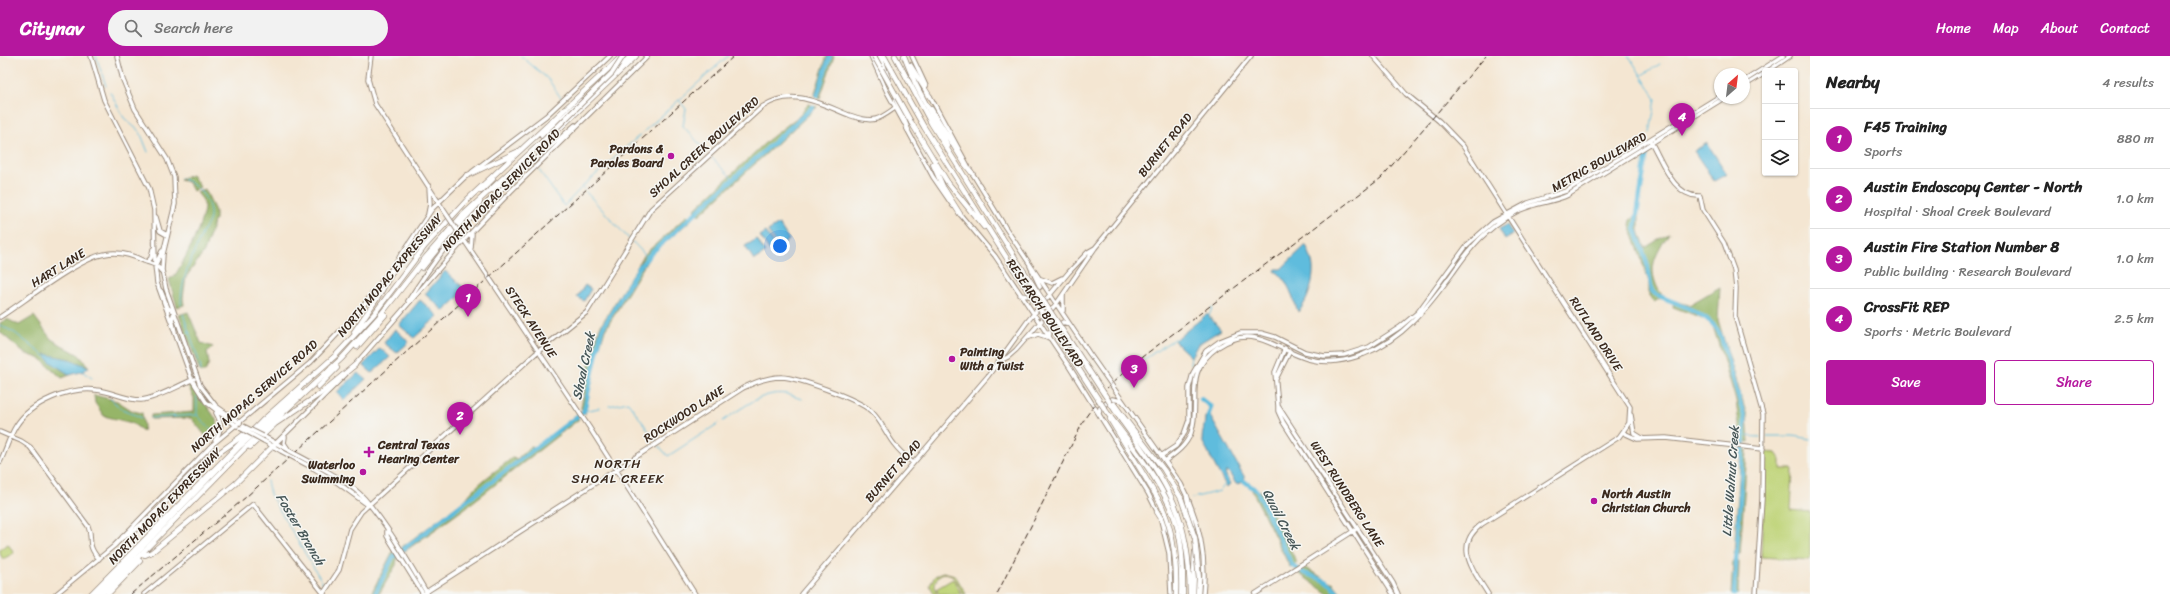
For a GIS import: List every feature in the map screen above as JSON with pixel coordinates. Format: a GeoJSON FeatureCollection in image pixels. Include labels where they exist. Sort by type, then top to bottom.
{"type":"FeatureCollection","features":[{"type":"Feature","properties":{"kind":"highway"},"geometry":{"type":"LineString","coordinates":[[538,142],[611,72],[622,56]]}},
{"type":"Feature","properties":{"kind":"highway","name":"NORTH MOPAC EXPRESSWAY"},"geometry":{"type":"LineString","coordinates":[[91,594],[262,421],[336,355],[374,314],[447,221],[484,183],[523,149],[622,56]]}},
{"type":"Feature","properties":{"kind":"highway"},"geometry":{"type":"LineString","coordinates":[[102,594],[244,448],[342,358],[379,317],[461,217],[626,56]]}},
{"type":"Feature","properties":{"kind":"highway"},"geometry":{"type":"LineString","coordinates":[[96,594],[240,446],[340,354],[375,316],[423,254],[454,218],[482,190],[538,142],[631,56]]}},
{"type":"Feature","properties":{"kind":"highway","name":"NORTH MOPAC EXPRESSWAY"},"geometry":{"type":"LineString","coordinates":[[108,594],[247,450],[329,376],[356,349],[380,322],[442,242],[477,205],[574,117],[636,56]]}},
{"type":"Feature","properties":{"kind":"highway"},"geometry":{"type":"LineString","coordinates":[[872,56],[911,122],[929,155],[943,187],[960,214]]}},
{"type":"Feature","properties":{"kind":"highway"},"geometry":{"type":"LineString","coordinates":[[880,56],[908,130]]}},
{"type":"Feature","properties":{"kind":"highway"},"geometry":{"type":"LineString","coordinates":[[884,56],[919,120],[993,238],[1106,410],[1160,502],[1167,519],[1172,540],[1176,594]]}},
{"type":"Feature","properties":{"kind":"highway"},"geometry":{"type":"LineString","coordinates":[[895,56],[931,123],[1019,264],[1104,394],[1160,474],[1176,505],[1188,547],[1192,594]]}},
{"type":"Feature","properties":{"kind":"highway"},"geometry":{"type":"LineString","coordinates":[[905,56],[912,76],[960,169]]}},
{"type":"Feature","properties":{"kind":"highway"},"geometry":{"type":"LineString","coordinates":[[905,56],[930,97]]}},
{"type":"Feature","properties":{"kind":"highway"},"geometry":{"type":"LineString","coordinates":[[912,76],[965,164],[972,173]]}},
{"type":"Feature","properties":{"kind":"highway"},"geometry":{"type":"LineString","coordinates":[[466,176],[523,149]]}},
{"type":"Feature","properties":{"kind":"highway"},"geometry":{"type":"LineString","coordinates":[[929,155],[948,183],[993,238]]}},
{"type":"Feature","properties":{"kind":"highway"},"geometry":{"type":"LineString","coordinates":[[336,355],[365,319],[401,255]]}},
{"type":"Feature","properties":{"kind":"highway"},"geometry":{"type":"LineString","coordinates":[[275,424],[320,394],[355,365]]}},
{"type":"Feature","properties":{"kind":"highway"},"geometry":{"type":"LineString","coordinates":[[1123,420],[1164,470],[1181,498],[1195,538],[1199,579],[1198,594]]}},
{"type":"Feature","properties":{"kind":"highway"},"geometry":{"type":"LineString","coordinates":[[123,537],[131,533],[151,515],[198,469],[255,424],[262,421]]}},
{"type":"Feature","properties":{"kind":"highway"},"geometry":{"type":"LineString","coordinates":[[1115,426],[1147,468],[1173,516],[1180,540],[1182,594]]}},
{"type":"Feature","properties":{"kind":"highway"},"geometry":{"type":"LineString","coordinates":[[145,555],[152,552],[236,483],[273,444]]}},
{"type":"Feature","properties":{"kind":"highway"},"geometry":{"type":"LineString","coordinates":[[1187,496],[1194,536],[1192,594]]}},
{"type":"Feature","properties":{"kind":"highway"},"geometry":{"type":"LineString","coordinates":[[1158,512],[1165,522],[1173,542],[1182,594]]}},
{"type":"Feature","properties":{"kind":"main road"},"geometry":{"type":"LineString","coordinates":[[91,56],[104,100],[145,178],[160,231],[167,235]]}},
{"type":"Feature","properties":{"kind":"main road"},"geometry":{"type":"LineString","coordinates":[[117,56],[123,80],[135,109],[167,159],[174,177],[175,204],[164,248],[162,273]]}},
{"type":"Feature","properties":{"kind":"main road","name":"STECK AVENUE"},"geometry":{"type":"LineString","coordinates":[[371,56],[368,79],[373,99],[461,236],[579,412],[695,594]]}},
{"type":"Feature","properties":{"kind":"main road","name":"NORTH MOPAC SERVICE ROAD"},"geometry":{"type":"LineString","coordinates":[[56,594],[99,559],[123,537],[212,446],[294,378],[325,348],[368,300],[439,202],[466,176],[546,116],[610,56]]}},
{"type":"Feature","properties":{"kind":"main road","name":"NORTH MOPAC SERVICE ROAD"},"geometry":{"type":"LineString","coordinates":[[273,444],[286,435],[355,365],[384,334],[403,309],[464,240],[647,56]]}},
{"type":"Feature","properties":{"kind":"main road","name":"RESEARCH BOULEVARD"},"geometry":{"type":"LineString","coordinates":[[872,56],[895,108],[933,177],[947,199],[990,248],[1038,324],[1049,338],[1099,415],[1158,512],[1168,549],[1171,594]]}},
{"type":"Feature","properties":{"kind":"main road","name":"RESEARCH BOULEVARD"},"geometry":{"type":"LineString","coordinates":[[912,56],[930,97],[972,173],[1030,264],[1123,402],[1165,461],[1187,496],[1194,512],[1201,540],[1204,567],[1203,594]]}},
{"type":"Feature","properties":{"kind":"main road","name":"BURNET ROAD"},"geometry":{"type":"LineString","coordinates":[[1000,361],[1008,358],[1057,303],[1095,248],[1251,56]]}},
{"type":"Feature","properties":{"kind":"main road","name":"RUTLAND DRIVE"},"geometry":{"type":"LineString","coordinates":[[1373,56],[1402,90],[1442,124],[1463,146],[1624,395],[1630,407],[1634,433],[1642,438]]}},
{"type":"Feature","properties":{"kind":"main road"},"geometry":{"type":"LineString","coordinates":[[1750,77],[1783,56]]}},
{"type":"Feature","properties":{"kind":"main road"},"geometry":{"type":"LineString","coordinates":[[1772,68],[1790,56]]}},
{"type":"Feature","properties":{"kind":"main road"},"geometry":{"type":"LineString","coordinates":[[1750,82],[1762,74]]}},
{"type":"Feature","properties":{"kind":"main road","name":"SHOAL CREEK BOULEVARD"},"geometry":{"type":"LineString","coordinates":[[324,594],[339,570],[352,524],[368,505],[538,352],[591,308],[654,206],[762,107],[781,98],[797,96],[856,117],[870,120],[883,116],[895,108]]}},
{"type":"Feature","properties":{"kind":"main road","name":"METRIC BOULEVARD"},"geometry":{"type":"LineString","coordinates":[[1165,461],[1180,450],[1191,432],[1193,421],[1192,386],[1205,359],[1213,351],[1235,339],[1260,338],[1302,357],[1320,361],[1339,360],[1359,356],[1386,342],[1417,316],[1482,230],[1528,203],[1557,197],[1586,181],[1714,100]]}},
{"type":"Feature","properties":{"kind":"main road","name":"METRIC BOULEVARD"},"geometry":{"type":"LineString","coordinates":[[1650,141],[1714,104]]}},
{"type":"Feature","properties":{"kind":"main road"},"geometry":{"type":"LineString","coordinates":[[403,309],[441,254],[468,222],[534,160],[585,117]]}},
{"type":"Feature","properties":{"kind":"main road"},"geometry":{"type":"LineString","coordinates":[[1650,141],[1681,190],[1691,196],[1700,196],[1703,210],[1724,244],[1734,270],[1736,288],[1735,316],[1763,414],[1763,449],[1756,594]]}},
{"type":"Feature","properties":{"kind":"main road"},"geometry":{"type":"LineString","coordinates":[[426,218],[430,204],[429,185]]}},
{"type":"Feature","properties":{"kind":"main road"},"geometry":{"type":"LineString","coordinates":[[154,210],[155,265],[158,287],[192,380],[200,394],[213,409],[220,422],[221,430],[212,446]]}},
{"type":"Feature","properties":{"kind":"main road"},"geometry":{"type":"LineString","coordinates":[[471,249],[473,232]]}},
{"type":"Feature","properties":{"kind":"main road"},"geometry":{"type":"LineString","coordinates":[[147,262],[151,258],[155,243]]}},
{"type":"Feature","properties":{"kind":"main road"},"geometry":{"type":"LineString","coordinates":[[155,265],[164,248]]}},
{"type":"Feature","properties":{"kind":"main road","name":"BURNET ROAD"},"geometry":{"type":"LineString","coordinates":[[800,594],[1000,361],[1004,352],[1065,277],[1088,252],[1095,248]]}},
{"type":"Feature","properties":{"kind":"main road","name":"HART LANE"},"geometry":{"type":"LineString","coordinates":[[0,317],[95,257],[118,253],[135,257],[155,265]]}},
{"type":"Feature","properties":{"kind":"main road"},"geometry":{"type":"LineString","coordinates":[[1020,295],[1029,296],[1040,287],[1030,269],[1030,264]]}},
{"type":"Feature","properties":{"kind":"main road"},"geometry":{"type":"LineString","coordinates":[[155,265],[159,266],[162,273],[197,378],[204,391],[216,406],[237,424]]}},
{"type":"Feature","properties":{"kind":"main road"},"geometry":{"type":"LineString","coordinates":[[1040,279],[1052,283],[1065,277]]}},
{"type":"Feature","properties":{"kind":"main road"},"geometry":{"type":"LineString","coordinates":[[158,287],[168,308],[174,312]]}},
{"type":"Feature","properties":{"kind":"main road"},"geometry":{"type":"LineString","coordinates":[[1064,294],[1062,302],[1064,314]]}},
{"type":"Feature","properties":{"kind":"main road"},"geometry":{"type":"LineString","coordinates":[[174,312],[172,319],[176,338]]}},
{"type":"Feature","properties":{"kind":"main road","name":"METRIC BOULEVARD"},"geometry":{"type":"LineString","coordinates":[[1161,456],[1176,446],[1186,430],[1193,372],[1198,362],[1211,347],[1220,341],[1234,335],[1251,332],[1265,334],[1308,353],[1324,356],[1344,355],[1358,351],[1377,342],[1417,316]]}},
{"type":"Feature","properties":{"kind":"main road"},"geometry":{"type":"LineString","coordinates":[[1024,340],[1038,334],[1049,338],[1050,332],[1063,322],[1070,324]]}},
{"type":"Feature","properties":{"kind":"main road"},"geometry":{"type":"LineString","coordinates":[[1234,335],[1235,339]]}},
{"type":"Feature","properties":{"kind":"main road"},"geometry":{"type":"LineString","coordinates":[[1276,380],[1275,372],[1288,344]]}},
{"type":"Feature","properties":{"kind":"main road","name":"WEST RUNDBERG LANE"},"geometry":{"type":"LineString","coordinates":[[1292,346],[1276,380],[1278,406],[1289,427],[1398,594]]}},
{"type":"Feature","properties":{"kind":"main road"},"geometry":{"type":"LineString","coordinates":[[1358,351],[1359,356]]}},
{"type":"Feature","properties":{"kind":"main road"},"geometry":{"type":"LineString","coordinates":[[1193,372],[1197,374]]}},
{"type":"Feature","properties":{"kind":"main road","name":"ROCKWOOD LANE"},"geometry":{"type":"LineString","coordinates":[[425,594],[743,388],[769,378],[782,377],[801,381],[840,395],[867,408],[873,413],[896,446],[913,463]]}},
{"type":"Feature","properties":{"kind":"main road"},"geometry":{"type":"LineString","coordinates":[[0,462],[11,437],[23,417],[59,394],[78,390],[95,390],[125,398],[142,400],[197,378]]}},
{"type":"Feature","properties":{"kind":"main road"},"geometry":{"type":"LineString","coordinates":[[1099,415],[1100,408],[1112,399],[1123,402]]}},
{"type":"Feature","properties":{"kind":"main road"},"geometry":{"type":"LineString","coordinates":[[213,409],[256,437],[290,451],[314,467]]}},
{"type":"Feature","properties":{"kind":"main road"},"geometry":{"type":"LineString","coordinates":[[1488,594],[1468,558],[1468,542],[1475,529],[1624,433],[1631,414]]}},
{"type":"Feature","properties":{"kind":"main road"},"geometry":{"type":"LineString","coordinates":[[242,427],[263,436],[281,451],[349,486],[368,505],[387,531],[425,594]]}},
{"type":"Feature","properties":{"kind":"main road"},"geometry":{"type":"LineString","coordinates":[[0,432],[21,441],[30,447],[88,526],[90,530],[90,547],[99,559]]}},
{"type":"Feature","properties":{"kind":"main road"},"geometry":{"type":"LineString","coordinates":[[1624,433],[1634,439],[1666,438],[1763,449]]}},
{"type":"Feature","properties":{"kind":"main road"},"geometry":{"type":"LineString","coordinates":[[286,435],[283,440],[290,451]]}},
{"type":"Feature","properties":{"kind":"main road"},"geometry":{"type":"LineString","coordinates":[[144,594],[254,504],[324,594]]}},
{"type":"Feature","properties":{"kind":"main road"},"geometry":{"type":"LineString","coordinates":[[1255,594],[1356,529]]}},
{"type":"Feature","properties":{"kind":"main road","name":"WEST RUNDBERG LANE"},"geometry":{"type":"LineString","coordinates":[[1388,579],[1393,594]]}},
{"type":"Feature","properties":{"kind":"green space"},"geometry":{"type":"Polygon","coordinates":[[[827,56],[834,56],[820,98],[814,96],[827,56]]]}},
{"type":"Feature","properties":{"kind":"green space"},"geometry":{"type":"Polygon","coordinates":[[[808,104],[817,107],[699,215],[694,210],[767,141],[799,116],[808,104]]]}},
{"type":"Feature","properties":{"kind":"green space"},"geometry":{"type":"Polygon","coordinates":[[[192,175],[200,187],[193,191],[189,183],[180,179],[192,175]]]}},
{"type":"Feature","properties":{"kind":"green space"},"geometry":{"type":"Polygon","coordinates":[[[205,189],[215,211],[215,219],[204,252],[186,277],[183,298],[184,305],[177,307],[169,279],[174,277],[188,253],[197,233],[204,207],[202,199],[197,193],[205,189]]]}},
{"type":"Feature","properties":{"kind":"green space"},"geometry":{"type":"Polygon","coordinates":[[[688,215],[692,219],[650,256],[605,330],[597,354],[585,414],[581,408],[591,355],[600,327],[645,254],[688,215]]]}},
{"type":"Feature","properties":{"kind":"green space"},"geometry":{"type":"Polygon","coordinates":[[[1639,216],[1639,231],[1645,248],[1669,233],[1659,250],[1654,264],[1654,279],[1657,288],[1663,297],[1654,302],[1649,296],[1649,282],[1630,225],[1631,219],[1639,216]]]}},
{"type":"Feature","properties":{"kind":"green space"},"geometry":{"type":"Polygon","coordinates":[[[1720,287],[1718,320],[1747,416],[1749,443],[1741,442],[1736,400],[1713,326],[1708,320],[1673,307],[1674,301],[1689,305],[1720,287]]]}},
{"type":"Feature","properties":{"kind":"green space"},"geometry":{"type":"Polygon","coordinates":[[[188,312],[201,343],[213,347],[207,352],[209,363],[205,372],[200,372],[179,315],[188,312]]]}},
{"type":"Feature","properties":{"kind":"green space"},"geometry":{"type":"Polygon","coordinates":[[[34,316],[51,339],[79,355],[89,367],[69,359],[50,361],[70,375],[62,378],[41,359],[24,353],[0,332],[0,323],[7,319],[19,325],[34,316]]]}},
{"type":"Feature","properties":{"kind":"green space"},"geometry":{"type":"Polygon","coordinates":[[[191,385],[214,415],[218,425],[214,429],[209,440],[191,418],[151,419],[151,415],[194,412],[194,398],[188,386],[191,385]]]}},
{"type":"Feature","properties":{"kind":"green space"},"geometry":{"type":"Polygon","coordinates":[[[94,395],[117,401],[133,411],[142,413],[144,426],[143,431],[132,423],[104,416],[95,403],[94,395]]]}},
{"type":"Feature","properties":{"kind":"green space"},"geometry":{"type":"Polygon","coordinates":[[[576,415],[579,419],[464,509],[405,551],[402,547],[465,500],[475,488],[493,473],[512,458],[517,459],[531,446],[535,447],[576,415]]]}},
{"type":"Feature","properties":{"kind":"green space"},"geometry":{"type":"Polygon","coordinates":[[[1741,449],[1747,450],[1740,554],[1734,554],[1741,449]]]}},
{"type":"Feature","properties":{"kind":"green space"},"geometry":{"type":"Polygon","coordinates":[[[1765,452],[1776,453],[1781,460],[1781,469],[1793,469],[1791,510],[1810,512],[1810,560],[1761,557],[1765,452]]]}},
{"type":"Feature","properties":{"kind":"green space"},"geometry":{"type":"Polygon","coordinates":[[[1251,488],[1262,492],[1297,563],[1290,567],[1251,488]]]}},
{"type":"Feature","properties":{"kind":"green space"},"geometry":{"type":"Polygon","coordinates":[[[8,544],[14,553],[3,559],[0,554],[0,549],[8,544]]]}},
{"type":"Feature","properties":{"kind":"green space"},"geometry":{"type":"Polygon","coordinates":[[[393,551],[397,558],[396,565],[379,594],[371,594],[393,551]]]}},
{"type":"Feature","properties":{"kind":"green space"},"geometry":{"type":"Polygon","coordinates":[[[1733,562],[1739,562],[1738,594],[1731,594],[1733,562]]]}},
{"type":"Feature","properties":{"kind":"green space"},"geometry":{"type":"Polygon","coordinates":[[[1305,568],[1334,584],[1342,594],[1328,594],[1297,572],[1305,568]]]}},
{"type":"Feature","properties":{"kind":"green space"},"geometry":{"type":"Polygon","coordinates":[[[943,572],[955,575],[966,594],[963,594],[955,579],[949,574],[945,573],[938,576],[935,584],[937,594],[934,594],[930,585],[935,576],[943,572]]]}},
{"type":"Feature","properties":{"kind":"green space"},"geometry":{"type":"Polygon","coordinates":[[[953,579],[961,594],[939,594],[936,589],[953,579]]]}},
{"type":"Feature","properties":{"kind":"water"},"geometry":{"type":"Polygon","coordinates":[[[1707,143],[1727,174],[1714,181],[1694,151],[1707,143]]]}},
{"type":"Feature","properties":{"kind":"water"},"geometry":{"type":"Polygon","coordinates":[[[779,224],[789,240],[778,247],[768,231],[779,224]]]}},
{"type":"Feature","properties":{"kind":"water"},"geometry":{"type":"Polygon","coordinates":[[[1507,225],[1513,234],[1505,239],[1499,229],[1507,225]]]}},
{"type":"Feature","properties":{"kind":"water"},"geometry":{"type":"Polygon","coordinates":[[[766,232],[776,248],[770,251],[760,236],[766,232]]]}},
{"type":"Feature","properties":{"kind":"water"},"geometry":{"type":"Polygon","coordinates":[[[757,239],[765,253],[754,260],[745,246],[757,239]]]}},
{"type":"Feature","properties":{"kind":"water"},"geometry":{"type":"Polygon","coordinates":[[[1306,245],[1313,264],[1313,273],[1310,291],[1305,303],[1298,312],[1286,283],[1275,271],[1276,269],[1281,269],[1306,245]]]}},
{"type":"Feature","properties":{"kind":"water"},"geometry":{"type":"Polygon","coordinates":[[[445,271],[466,290],[444,311],[425,294],[445,271]]]}},
{"type":"Feature","properties":{"kind":"water"},"geometry":{"type":"Polygon","coordinates":[[[585,285],[591,289],[584,301],[577,297],[585,285]]]}},
{"type":"Feature","properties":{"kind":"water"},"geometry":{"type":"Polygon","coordinates":[[[420,300],[438,316],[414,338],[399,325],[420,300]]]}},
{"type":"Feature","properties":{"kind":"water"},"geometry":{"type":"Polygon","coordinates":[[[1207,314],[1221,330],[1198,344],[1191,357],[1174,341],[1207,314]]]}},
{"type":"Feature","properties":{"kind":"water"},"geometry":{"type":"Polygon","coordinates":[[[395,329],[409,342],[397,353],[384,343],[395,329]]]}},
{"type":"Feature","properties":{"kind":"water"},"geometry":{"type":"Polygon","coordinates":[[[380,348],[390,357],[372,373],[363,365],[380,348]]]}},
{"type":"Feature","properties":{"kind":"water"},"geometry":{"type":"Polygon","coordinates":[[[45,354],[69,359],[89,367],[84,371],[70,375],[49,361],[45,354]]]}},
{"type":"Feature","properties":{"kind":"water"},"geometry":{"type":"Polygon","coordinates":[[[358,373],[366,379],[344,400],[337,392],[358,373]]]}},
{"type":"Feature","properties":{"kind":"water"},"geometry":{"type":"Polygon","coordinates":[[[1210,416],[1245,478],[1241,483],[1236,484],[1228,471],[1225,473],[1230,484],[1227,487],[1203,443],[1202,437],[1205,417],[1210,416]]]}},
{"type":"Feature","properties":{"kind":"waterway"},"geometry":{"type":"LineString","coordinates":[[96,56],[106,86]]}},
{"type":"Feature","properties":{"kind":"waterway"},"geometry":{"type":"LineString","coordinates":[[521,56],[548,79],[561,98]]}},
{"type":"Feature","properties":{"kind":"waterway"},"geometry":{"type":"LineString","coordinates":[[584,189],[582,187],[728,56]]}},
{"type":"Feature","properties":{"kind":"waterway","name":"Shoal Creek"},"geometry":{"type":"LineString","coordinates":[[817,96],[830,56]]}},
{"type":"Feature","properties":{"kind":"waterway","name":"Little Walnut Creek"},"geometry":{"type":"LineString","coordinates":[[1629,56],[1656,99],[1650,133]]}},
{"type":"Feature","properties":{"kind":"waterway","name":"Little Walnut Creek"},"geometry":{"type":"LineString","coordinates":[[1642,75],[1660,64]]}},
{"type":"Feature","properties":{"kind":"waterway"},"geometry":{"type":"LineString","coordinates":[[110,92],[124,118],[140,132],[148,152]]}},
{"type":"Feature","properties":{"kind":"waterway"},"geometry":{"type":"LineString","coordinates":[[679,100],[686,109],[683,126],[707,152]]}},
{"type":"Feature","properties":{"kind":"waterway","name":"Shoal Creek"},"geometry":{"type":"LineString","coordinates":[[375,594],[393,557],[584,411],[602,329],[638,269],[651,253],[813,107]]}},
{"type":"Feature","properties":{"kind":"waterway","name":"Little Walnut Creek"},"geometry":{"type":"LineString","coordinates":[[1647,151],[1635,227],[1648,267],[1652,291],[1655,294],[1700,314],[1715,326],[1720,334],[1745,419],[1734,594]]}},
{"type":"Feature","properties":{"kind":"waterway"},"geometry":{"type":"LineString","coordinates":[[712,158],[733,179]]}},
{"type":"Feature","properties":{"kind":"waterway"},"geometry":{"type":"LineString","coordinates":[[539,170],[564,206],[582,187]]}},
{"type":"Feature","properties":{"kind":"waterway"},"geometry":{"type":"LineString","coordinates":[[181,178],[187,180],[202,193],[208,204],[210,217],[187,269],[182,287],[181,305]]}},
{"type":"Feature","properties":{"kind":"waterway"},"geometry":{"type":"LineString","coordinates":[[586,192],[630,240]]}},
{"type":"Feature","properties":{"kind":"waterway"},"geometry":{"type":"LineString","coordinates":[[633,242],[647,257]]}},
{"type":"Feature","properties":{"kind":"waterway","name":"Quail Creek"},"geometry":{"type":"LineString","coordinates":[[1209,316],[1212,308]]}},
{"type":"Feature","properties":{"kind":"waterway"},"geometry":{"type":"LineString","coordinates":[[183,314],[201,371]]}},
{"type":"Feature","properties":{"kind":"waterway","name":"Foster Branch"},"geometry":{"type":"LineString","coordinates":[[0,325],[15,333],[47,358]]}},
{"type":"Feature","properties":{"kind":"waterway"},"geometry":{"type":"LineString","coordinates":[[1124,373],[1174,339],[1178,339]]}},
{"type":"Feature","properties":{"kind":"waterway","name":"Quail Creek"},"geometry":{"type":"LineString","coordinates":[[1190,364],[1191,356]]}},
{"type":"Feature","properties":{"kind":"waterway","name":"Foster Branch"},"geometry":{"type":"LineString","coordinates":[[83,372],[92,378]]}},
{"type":"Feature","properties":{"kind":"waterway"},"geometry":{"type":"LineString","coordinates":[[723,421],[745,406],[769,395],[786,394],[802,399]]}},
{"type":"Feature","properties":{"kind":"waterway"},"geometry":{"type":"LineString","coordinates":[[197,396],[197,415]]}},
{"type":"Feature","properties":{"kind":"waterway","name":"Foster Branch"},"geometry":{"type":"LineString","coordinates":[[110,398],[120,408],[142,418]]}},
{"type":"Feature","properties":{"kind":"waterway","name":"Quail Creek"},"geometry":{"type":"LineString","coordinates":[[1201,399],[1211,407],[1208,416],[1210,422]]}},
{"type":"Feature","properties":{"kind":"waterway"},"geometry":{"type":"LineString","coordinates":[[609,406],[628,402],[656,441]]}},
{"type":"Feature","properties":{"kind":"waterway"},"geometry":{"type":"LineString","coordinates":[[584,411],[599,408]]}},
{"type":"Feature","properties":{"kind":"waterway","name":"Foster Branch"},"geometry":{"type":"LineString","coordinates":[[151,418],[197,415],[212,431]]}},
{"type":"Feature","properties":{"kind":"waterway"},"geometry":{"type":"LineString","coordinates":[[658,445],[668,456],[719,423]]}},
{"type":"Feature","properties":{"kind":"waterway"},"geometry":{"type":"LineString","coordinates":[[1745,436],[1760,437]]}},
{"type":"Feature","properties":{"kind":"waterway"},"geometry":{"type":"LineString","coordinates":[[1767,436],[1793,436],[1810,439]]}},
{"type":"Feature","properties":{"kind":"waterway","name":"Quail Creek"},"geometry":{"type":"LineString","coordinates":[[1239,477],[1257,491],[1292,565],[1304,573],[1326,581],[1340,594]]}},
{"type":"Feature","properties":{"kind":"waterway","name":"Foster Branch"},"geometry":{"type":"LineString","coordinates":[[267,481],[270,494],[324,585]]}},
{"type":"Feature","properties":{"kind":"waterway"},"geometry":{"type":"LineString","coordinates":[[1192,498],[1220,491],[1225,484]]}},
{"type":"Feature","properties":{"kind":"railway"},"geometry":{"type":"LineString","coordinates":[[131,594],[246,497],[734,56]]}},
{"type":"Feature","properties":{"kind":"railway"},"geometry":{"type":"LineString","coordinates":[[997,594],[1085,418],[1106,389],[1134,363],[1381,178],[1486,56]]}},
{"type":"Feature","properties":{"kind":"place","name":"CrossFit REP"},"geometry":{"type":"Point","coordinates":[1682,136]}},
{"type":"Feature","properties":{"kind":"place","name":"Pardons & Paroles Board"},"geometry":{"type":"Point","coordinates":[671,156]}},
{"type":"Feature","properties":{"kind":"place","name":"F45 Training"},"geometry":{"type":"Point","coordinates":[468,317]}},
{"type":"Feature","properties":{"kind":"place","name":"Painting With a Twist"},"geometry":{"type":"Point","coordinates":[952,359]}},
{"type":"Feature","properties":{"kind":"place","name":"Austin Fire Station Number 8"},"geometry":{"type":"Point","coordinates":[1134,388]}},
{"type":"Feature","properties":{"kind":"place","name":"Austin Endoscopy Center - North"},"geometry":{"type":"Point","coordinates":[460,435]}},
{"type":"Feature","properties":{"kind":"place","name":"Central Texas Hearing Center"},"geometry":{"type":"Point","coordinates":[369,452]}},
{"type":"Feature","properties":{"kind":"place","name":"Waterloo Swimming"},"geometry":{"type":"Point","coordinates":[363,472]}},
{"type":"Feature","properties":{"kind":"place","name":"North Austin Christian Church"},"geometry":{"type":"Point","coordinates":[1594,501]}},
{"type":"Feature","properties":{"kind":"district","name":"NORTH SHOAL CREEK"},"geometry":{"type":"Point","coordinates":[618,470]}}]}
